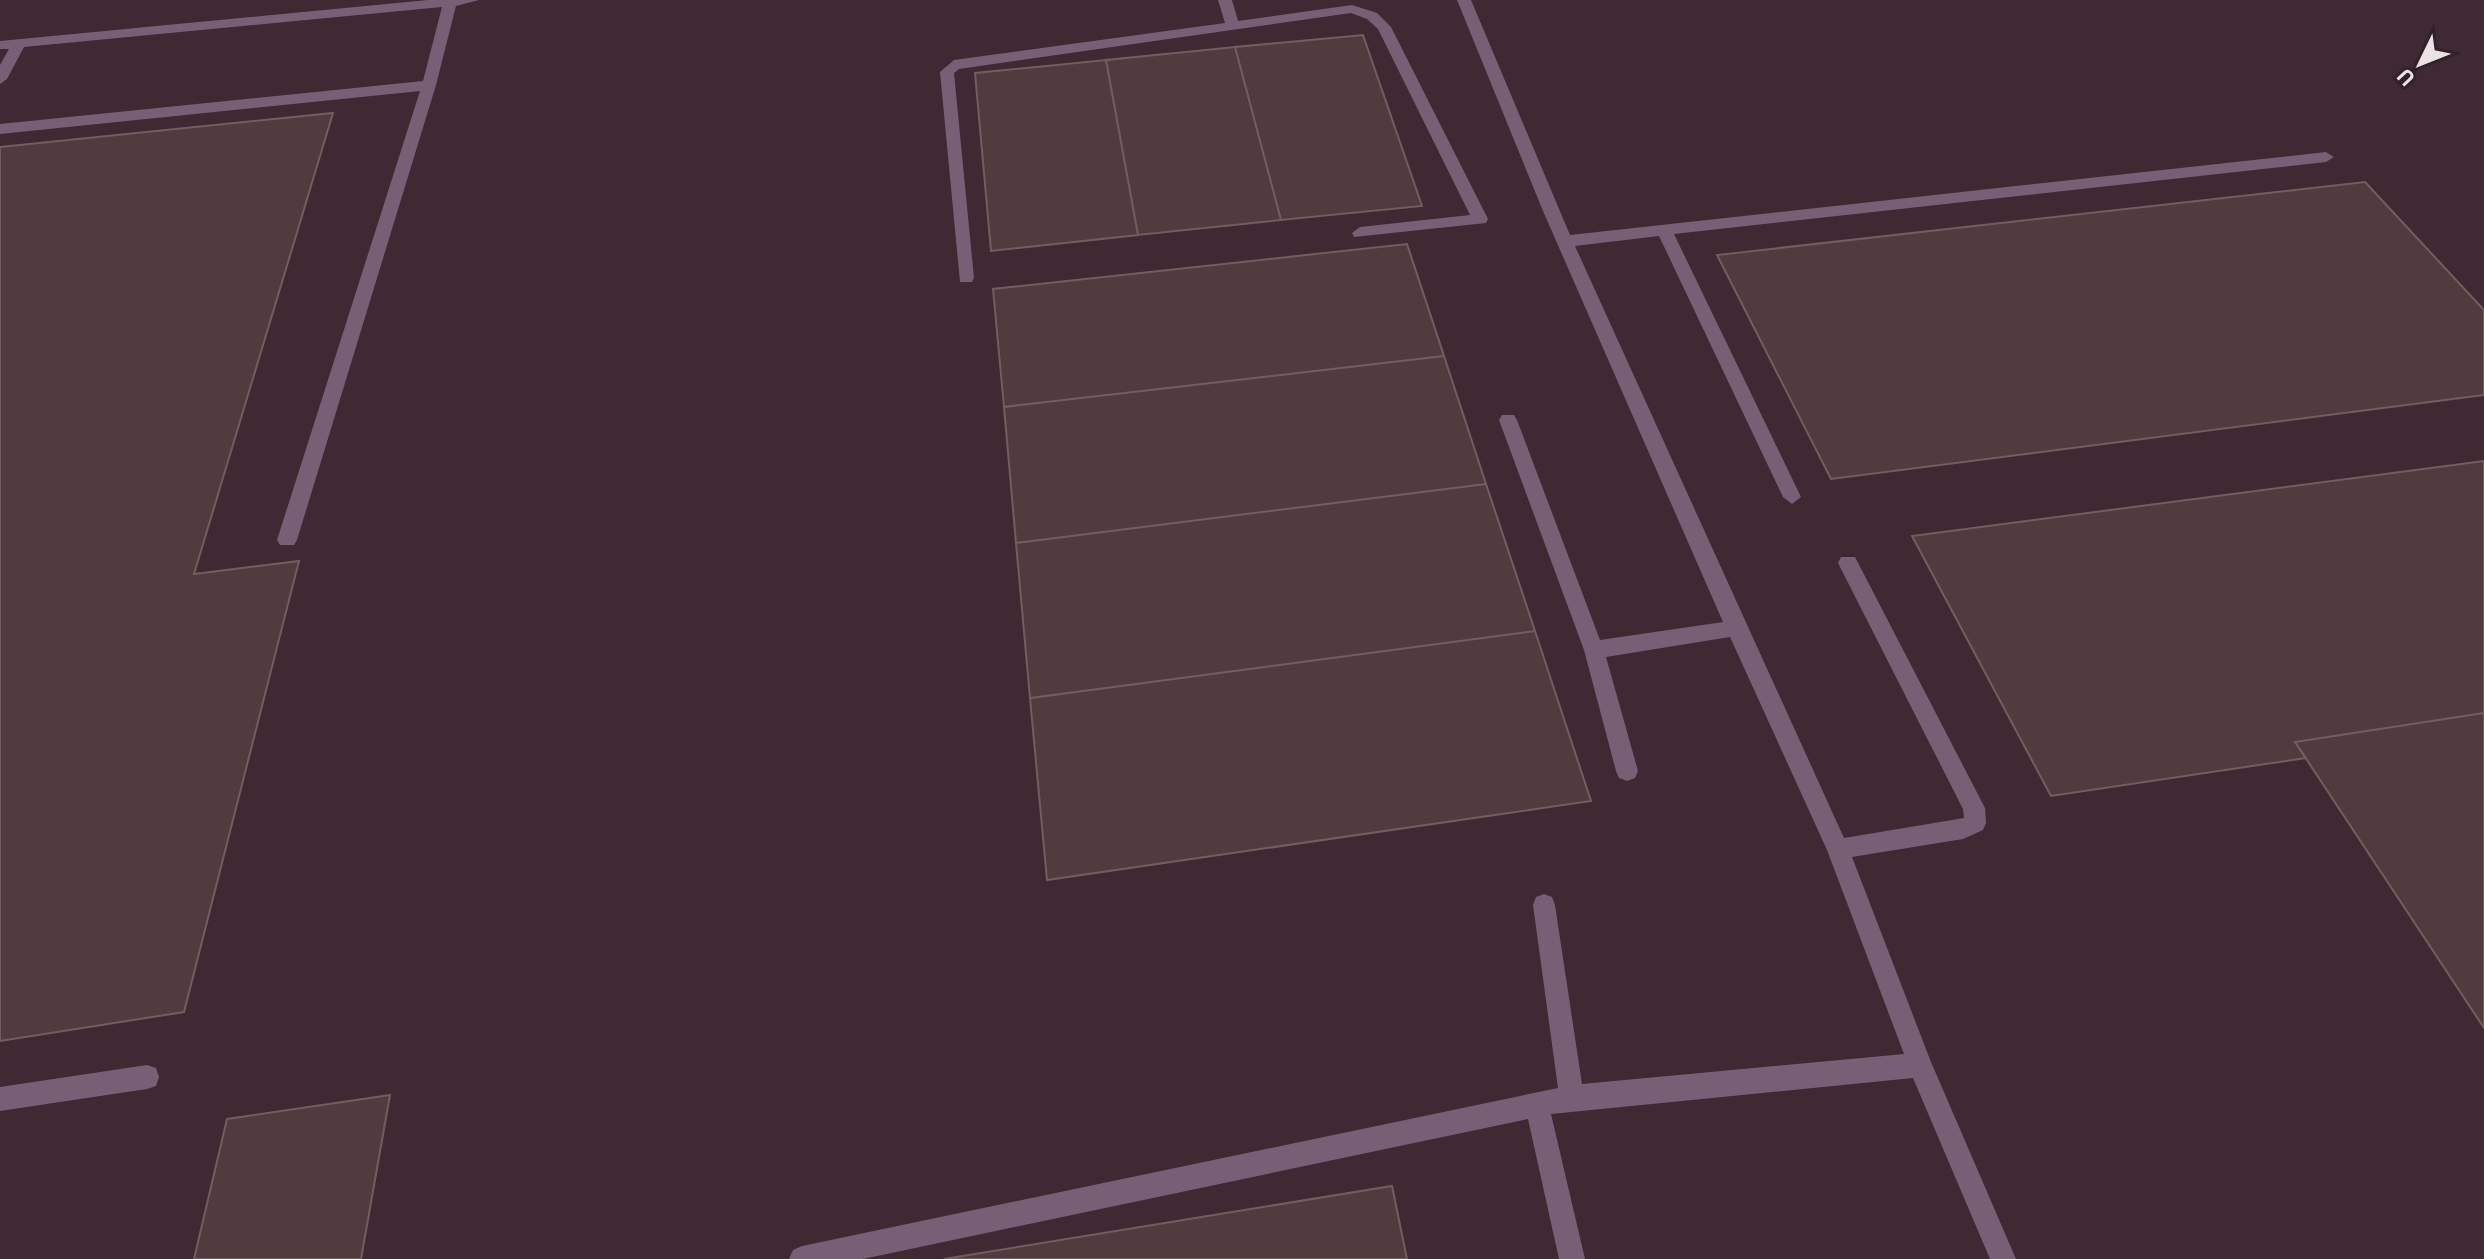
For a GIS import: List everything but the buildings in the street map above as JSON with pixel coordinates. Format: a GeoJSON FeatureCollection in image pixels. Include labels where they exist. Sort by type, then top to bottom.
{"type":"FeatureCollection","features":[{"type":"Feature","properties":{"kind":"lane"},"geometry":{"type":"LineString","coordinates":[[0,45],[472,0]]}},
{"type":"Feature","properties":{"kind":"lane"},"geometry":{"type":"LineString","coordinates":[[1225,0],[1233,26]]}},
{"type":"Feature","properties":{"kind":"lane"},"geometry":{"type":"LineString","coordinates":[[1464,0],[1565,241],[1736,628],[1838,849],[1920,1065],[2003,1259]]}},
{"type":"Feature","properties":{"kind":"lane"},"geometry":{"type":"LineString","coordinates":[[287,540],[429,85],[450,2]]}},
{"type":"Feature","properties":{"kind":"lane"},"geometry":{"type":"LineString","coordinates":[[966,278],[947,72],[954,65],[1352,9],[1372,16],[1384,27],[1480,219],[1360,233]]}},
{"type":"Feature","properties":{"kind":"lane"},"geometry":{"type":"LineString","coordinates":[[0,79],[19,43]]}},
{"type":"Feature","properties":{"kind":"lane"},"geometry":{"type":"LineString","coordinates":[[0,129],[429,85]]}},
{"type":"Feature","properties":{"kind":"lane"},"geometry":{"type":"LineString","coordinates":[[1565,241],[2326,157]]}},
{"type":"Feature","properties":{"kind":"lane"},"geometry":{"type":"LineString","coordinates":[[1664,230],[1792,497]]}},
{"type":"Feature","properties":{"kind":"lane"},"geometry":{"type":"LineString","coordinates":[[1508,420],[1594,650],[1627,771]]}},
{"type":"Feature","properties":{"kind":"lane"},"geometry":{"type":"LineString","coordinates":[[1838,849],[1963,829],[1975,823],[1974,808],[1848,563]]}},
{"type":"Feature","properties":{"kind":"lane"},"geometry":{"type":"LineString","coordinates":[[1594,650],[1736,628]]}},
{"type":"Feature","properties":{"kind":"lane"},"geometry":{"type":"LineString","coordinates":[[1544,905],[1572,1097]]}},
{"type":"Feature","properties":{"kind":"lane"},"geometry":{"type":"LineString","coordinates":[[802,1259],[1572,1097],[1920,1065]]}},
{"type":"Feature","properties":{"kind":"lane"},"geometry":{"type":"LineString","coordinates":[[0,1099],[147,1077]]}},
{"type":"Feature","properties":{"kind":"lane"},"geometry":{"type":"LineString","coordinates":[[1537,1105],[1572,1259]]}},
{"type":"Feature","properties":{"kind":"shaded area"},"geometry":{"type":"Polygon","coordinates":[[[0,0],[2484,0],[2484,1259],[0,1259],[0,0]]]}}]}
